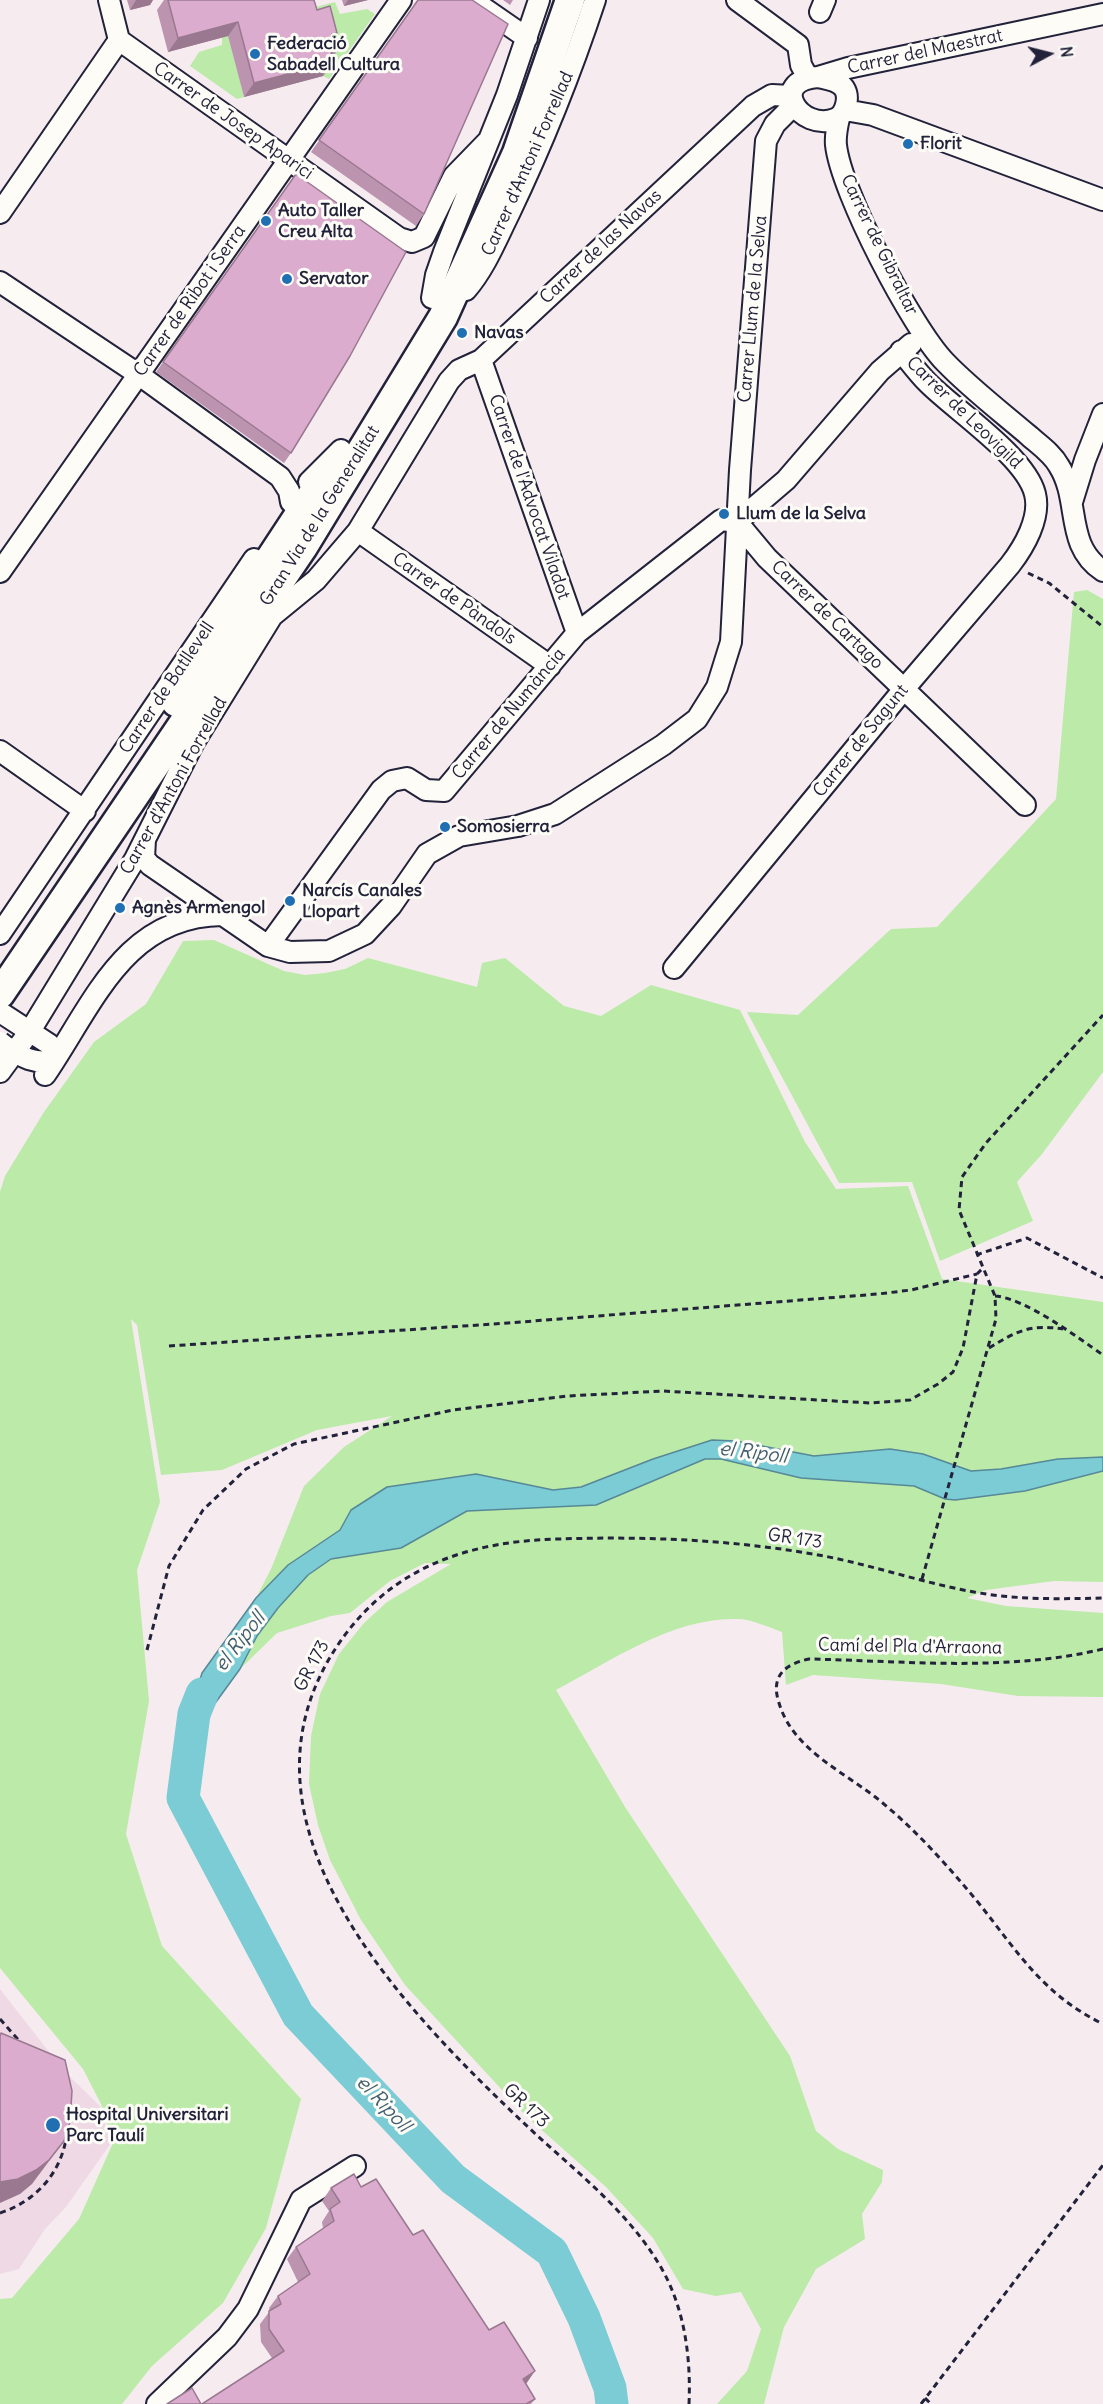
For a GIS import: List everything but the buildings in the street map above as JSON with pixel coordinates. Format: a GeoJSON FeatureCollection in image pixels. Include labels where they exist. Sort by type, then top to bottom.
{"type":"FeatureCollection","features":[{"type":"Feature","properties":{"kind":"street"},"geometry":{"type":"LineString","coordinates":[[0,213],[119,40],[109,0]]}},
{"type":"Feature","properties":{"kind":"street","name":"Carrer de Ribot i Serra"},"geometry":{"type":"LineString","coordinates":[[0,572],[401,0]]}},
{"type":"Feature","properties":{"kind":"street"},"geometry":{"type":"LineString","coordinates":[[472,0],[527,38]]}},
{"type":"Feature","properties":{"kind":"street"},"geometry":{"type":"LineString","coordinates":[[437,308],[436,275],[527,38],[539,0]]}},
{"type":"Feature","properties":{"kind":"street","name":"Gran Via de la Generalitat"},"geometry":{"type":"LineString","coordinates":[[0,969],[437,308],[495,167],[555,0]]}},
{"type":"Feature","properties":{"kind":"street","name":"Gran Via de la Generalitat"},"geometry":{"type":"LineString","coordinates":[[0,994],[303,548],[388,406],[517,153],[570,0]]}},
{"type":"Feature","properties":{"kind":"street","name":"Carrer d'Antoni Forrellad"},"geometry":{"type":"LineString","coordinates":[[437,308],[470,286],[487,259],[516,200],[566,82],[595,0]]}},
{"type":"Feature","properties":{"kind":"street"},"geometry":{"type":"LineString","coordinates":[[737,0],[798,45],[796,52],[813,78]]}},
{"type":"Feature","properties":{"kind":"street","name":"Carrer del Maestrat"},"geometry":{"type":"LineString","coordinates":[[813,78],[848,68],[1103,14]]}},
{"type":"Feature","properties":{"kind":"street","name":"Carrer de Josep Aparici"},"geometry":{"type":"LineString","coordinates":[[119,40],[399,238],[412,242],[424,237],[454,176],[487,142]]}},
{"type":"Feature","properties":{"kind":"street"},"geometry":{"type":"LineString","coordinates":[[842,114],[847,99],[843,87],[835,81],[813,78],[794,87],[792,101],[800,113],[812,118],[829,121],[842,114],[873,115],[1103,200]]}},
{"type":"Feature","properties":{"kind":"street","name":"Carrer de las Navas"},"geometry":{"type":"LineString","coordinates":[[272,616],[316,580],[358,531],[449,381],[459,370],[481,360],[753,106],[772,95],[792,101]]}},
{"type":"Feature","properties":{"kind":"street","name":"Carrer Llum de la Selva"},"geometry":{"type":"LineString","coordinates":[[268,946],[290,952],[320,952],[344,946],[365,934],[391,906],[427,854],[459,836],[518,826],[555,814],[663,745],[697,719],[717,687],[731,642],[737,522],[766,141],[792,101]]}},
{"type":"Feature","properties":{"kind":"street","name":"Carrer de Gibraltar"},"geometry":{"type":"LineString","coordinates":[[842,114],[836,145],[851,195],[923,336],[945,362],[1058,464],[1072,502]]}},
{"type":"Feature","properties":{"kind":"street"},"geometry":{"type":"LineString","coordinates":[[0,282],[138,374],[280,477],[289,491],[291,502]]}},
{"type":"Feature","properties":{"kind":"street"},"geometry":{"type":"LineString","coordinates":[[737,522],[786,480],[880,371],[901,351],[923,336]]}},
{"type":"Feature","properties":{"kind":"street","name":"Carrer de Leovigild"},"geometry":{"type":"LineString","coordinates":[[901,351],[927,382],[1023,468],[1036,496],[1035,509]]}},
{"type":"Feature","properties":{"kind":"street","name":"Carrer de l'Advocat Viladot"},"geometry":{"type":"LineString","coordinates":[[481,360],[577,633]]}},
{"type":"Feature","properties":{"kind":"street","name":"Carrer d'Antoni Forrellad"},"geometry":{"type":"LineString","coordinates":[[0,1072],[7,1047],[45,1007],[144,840],[193,744],[340,510],[388,406]]}},
{"type":"Feature","properties":{"kind":"street"},"geometry":{"type":"LineString","coordinates":[[1103,414],[1072,502],[1076,537],[1087,558],[1103,570]]}},
{"type":"Feature","properties":{"kind":"street","name":"Carrer de Batllevell"},"geometry":{"type":"LineString","coordinates":[[0,934],[85,812],[291,502],[342,450]]}},
{"type":"Feature","properties":{"kind":"street","name":"Carrer de Sagunt"},"geometry":{"type":"LineString","coordinates":[[674,968],[904,689],[1022,551],[1031,530],[1035,509]]}},
{"type":"Feature","properties":{"kind":"street","name":"Carrer de Numància"},"geometry":{"type":"LineString","coordinates":[[268,946],[381,790],[392,781],[407,778],[426,790],[444,791],[577,633],[721,520],[737,522]]}},
{"type":"Feature","properties":{"kind":"street","name":"Carrer de Cartago"},"geometry":{"type":"LineString","coordinates":[[737,522],[767,558],[1025,806]]}},
{"type":"Feature","properties":{"kind":"street","name":"Carrer de Pàndols"},"geometry":{"type":"LineString","coordinates":[[358,531],[550,666]]}},
{"type":"Feature","properties":{"kind":"street"},"geometry":{"type":"LineString","coordinates":[[0,751],[85,812]]}},
{"type":"Feature","properties":{"kind":"street"},"geometry":{"type":"LineString","coordinates":[[144,840],[143,854],[147,862],[268,946]]}},
{"type":"Feature","properties":{"kind":"street"},"geometry":{"type":"LineString","coordinates":[[50,1067],[115,968],[134,946],[156,932],[179,922],[201,916],[222,915]]}},
{"type":"Feature","properties":{"kind":"street"},"geometry":{"type":"LineString","coordinates":[[0,1012],[49,1044],[55,1052],[50,1067]]}},
{"type":"Feature","properties":{"kind":"street"},"geometry":{"type":"LineString","coordinates":[[7,1047],[50,1067]]}},
{"type":"Feature","properties":{"kind":"street"},"geometry":{"type":"LineString","coordinates":[[156,2404],[227,2337],[248,2309],[301,2200],[355,2166]]}},
{"type":"Feature","properties":{"kind":"path"},"geometry":{"type":"LineString","coordinates":[[1010,566],[1049,583],[1103,627]]}},
{"type":"Feature","properties":{"kind":"path"},"geometry":{"type":"LineString","coordinates":[[922,1579],[996,1319],[995,1296],[959,1210],[962,1177],[986,1143],[1103,1015]]}},
{"type":"Feature","properties":{"kind":"path"},"geometry":{"type":"LineString","coordinates":[[976,1255],[1027,1238],[1103,1278]]}},
{"type":"Feature","properties":{"kind":"path"},"geometry":{"type":"LineString","coordinates":[[169,1346],[508,1323],[878,1294],[911,1290],[977,1274],[982,1269]]}},
{"type":"Feature","properties":{"kind":"path"},"geometry":{"type":"LineString","coordinates":[[147,1650],[169,1566],[203,1510],[246,1469],[294,1444],[453,1410],[568,1396],[663,1391],[870,1403],[910,1400],[938,1384],[953,1372],[963,1348],[977,1274]]}},
{"type":"Feature","properties":{"kind":"path"},"geometry":{"type":"LineString","coordinates":[[995,1296],[1005,1297],[1065,1329],[1103,1355]]}},
{"type":"Feature","properties":{"kind":"path"},"geometry":{"type":"LineString","coordinates":[[989,1348],[1028,1327],[1065,1329]]}},
{"type":"Feature","properties":{"kind":"path","name":"GR 173"},"geometry":{"type":"LineString","coordinates":[[689,2404],[689,2371],[682,2320],[663,2271],[641,2237],[604,2194],[531,2130],[425,2024],[375,1963],[323,1871],[310,1838],[303,1809],[300,1755],[309,1698],[320,1673],[351,1627],[390,1587],[450,1557],[504,1542],[640,1538],[704,1541],[820,1555],[1003,1597],[1103,1598]]}},
{"type":"Feature","properties":{"kind":"path","name":"Camí del Pla d'Arraona"},"geometry":{"type":"LineString","coordinates":[[1103,1649],[1032,1660],[971,1664],[809,1659],[792,1663],[781,1672],[777,1684],[778,1702],[798,1739],[879,1800],[929,1845],[977,1902],[1024,1964],[1051,1991],[1103,2024]]}},
{"type":"Feature","properties":{"kind":"path"},"geometry":{"type":"LineString","coordinates":[[0,2019],[24,2045]]}},
{"type":"Feature","properties":{"kind":"path"},"geometry":{"type":"LineString","coordinates":[[0,2212],[29,2200],[44,2186],[65,2147],[67,2128]]}},
{"type":"Feature","properties":{"kind":"path"},"geometry":{"type":"LineString","coordinates":[[921,2404],[1103,2165]]}},
{"type":"Feature","properties":{"kind":"path"},"geometry":{"type":"LineString","coordinates":[[925,2398],[931,2404]]}},
{"type":"Feature","properties":{"kind":"shaded area","name":"Hospital Universitari Parc Taulí"},"geometry":{"type":"Polygon","coordinates":[[[0,1989],[64,2071],[100,2106],[111,2143],[66,2207],[45,2229],[19,2269],[0,2274],[0,1989]]]}},
{"type":"Feature","properties":{"kind":"green space"},"geometry":{"type":"Polygon","coordinates":[[[335,2],[340,14],[367,9],[375,14],[329,79],[323,76],[304,10],[335,2]]]}},
{"type":"Feature","properties":{"kind":"green space"},"geometry":{"type":"Polygon","coordinates":[[[227,30],[244,97],[237,99],[190,66],[199,52],[222,45],[222,31],[227,30]]]}},
{"type":"Feature","properties":{"kind":"green space"},"geometry":{"type":"Polygon","coordinates":[[[1087,590],[1103,599],[1103,1072],[1042,1154],[1017,1182],[1033,1221],[940,1261],[912,1182],[839,1183],[747,1012],[798,1015],[891,929],[937,927],[1056,799],[1074,592],[1087,590]]]}},
{"type":"Feature","properties":{"kind":"green space"},"geometry":{"type":"Polygon","coordinates":[[[214,940],[284,971],[305,975],[345,969],[368,958],[477,987],[482,963],[505,958],[564,1006],[601,1016],[651,985],[740,1010],[805,1142],[836,1189],[908,1186],[942,1279],[1103,1302],[1103,1582],[1054,1581],[986,1590],[967,1598],[1006,1606],[1103,1613],[1103,1697],[1018,1696],[941,1684],[813,1675],[786,1685],[782,1632],[742,1619],[713,1620],[666,1633],[621,1654],[556,1690],[625,1807],[790,2056],[816,2131],[838,2149],[883,2170],[882,2182],[862,2214],[865,2239],[816,2269],[784,2327],[764,2404],[717,2404],[747,2371],[761,2329],[741,2292],[716,2296],[683,2289],[653,2238],[606,2187],[527,2117],[405,1985],[361,1920],[330,1860],[318,1825],[309,1784],[311,1736],[320,1694],[339,1654],[364,1623],[387,1602],[451,1564],[425,1563],[390,1581],[350,1613],[331,1616],[277,1633],[240,1669],[256,1598],[271,1569],[304,1486],[344,1447],[392,1416],[317,1430],[222,1470],[161,1475],[137,1325],[131,1319],[160,1502],[137,1570],[149,1701],[126,1834],[162,1946],[301,2099],[266,2228],[223,2303],[152,2366],[122,2404],[0,2404],[0,2299],[12,2298],[79,2219],[113,2143],[101,2104],[83,2069],[0,1968],[0,1192],[5,1176],[44,1112],[94,1042],[146,1004],[183,941],[214,940]]]}},
{"type":"Feature","properties":{"kind":"water"},"geometry":{"type":"Polygon","coordinates":[[[712,1440],[736,1441],[814,1456],[890,1449],[923,1454],[971,1471],[1001,1469],[1058,1459],[1103,1457],[1103,1471],[1025,1491],[955,1500],[945,1499],[914,1486],[801,1478],[721,1459],[705,1459],[596,1505],[467,1511],[401,1548],[331,1559],[308,1575],[278,1608],[257,1636],[240,1669],[200,1724],[191,1744],[191,1709],[202,1673],[256,1598],[288,1565],[340,1530],[351,1510],[387,1487],[476,1474],[553,1490],[581,1487],[653,1459],[712,1440]]]}},
{"type":"Feature","properties":{"kind":"waterway","name":"el Ripoll"},"geometry":{"type":"LineString","coordinates":[[202,1694],[194,1714],[183,1798],[298,2015],[453,2179],[552,2252],[584,2318],[610,2388],[612,2404]]}},
{"type":"Feature","properties":{"kind":"place","name":"Federació Sabadell Cultura"},"geometry":{"type":"Point","coordinates":[255,54]}},
{"type":"Feature","properties":{"kind":"place","name":"Florit"},"geometry":{"type":"Point","coordinates":[908,144]}},
{"type":"Feature","properties":{"kind":"place","name":"Auto Taller Creu Alta"},"geometry":{"type":"Point","coordinates":[266,221]}},
{"type":"Feature","properties":{"kind":"place","name":"Servator"},"geometry":{"type":"Point","coordinates":[287,279]}},
{"type":"Feature","properties":{"kind":"place","name":"Navas"},"geometry":{"type":"Point","coordinates":[462,333]}},
{"type":"Feature","properties":{"kind":"place","name":"Llum de la Selva"},"geometry":{"type":"Point","coordinates":[724,514]}},
{"type":"Feature","properties":{"kind":"place","name":"Somosierra"},"geometry":{"type":"Point","coordinates":[445,827]}},
{"type":"Feature","properties":{"kind":"place","name":"Narcís Canales Llopart"},"geometry":{"type":"Point","coordinates":[290,901]}},
{"type":"Feature","properties":{"kind":"place","name":"Agnès Armengol"},"geometry":{"type":"Point","coordinates":[120,908]}},
{"type":"Feature","properties":{"kind":"place","name":"Hospital Universitari Parc Taulí"},"geometry":{"type":"Point","coordinates":[53,2125]}}]}
